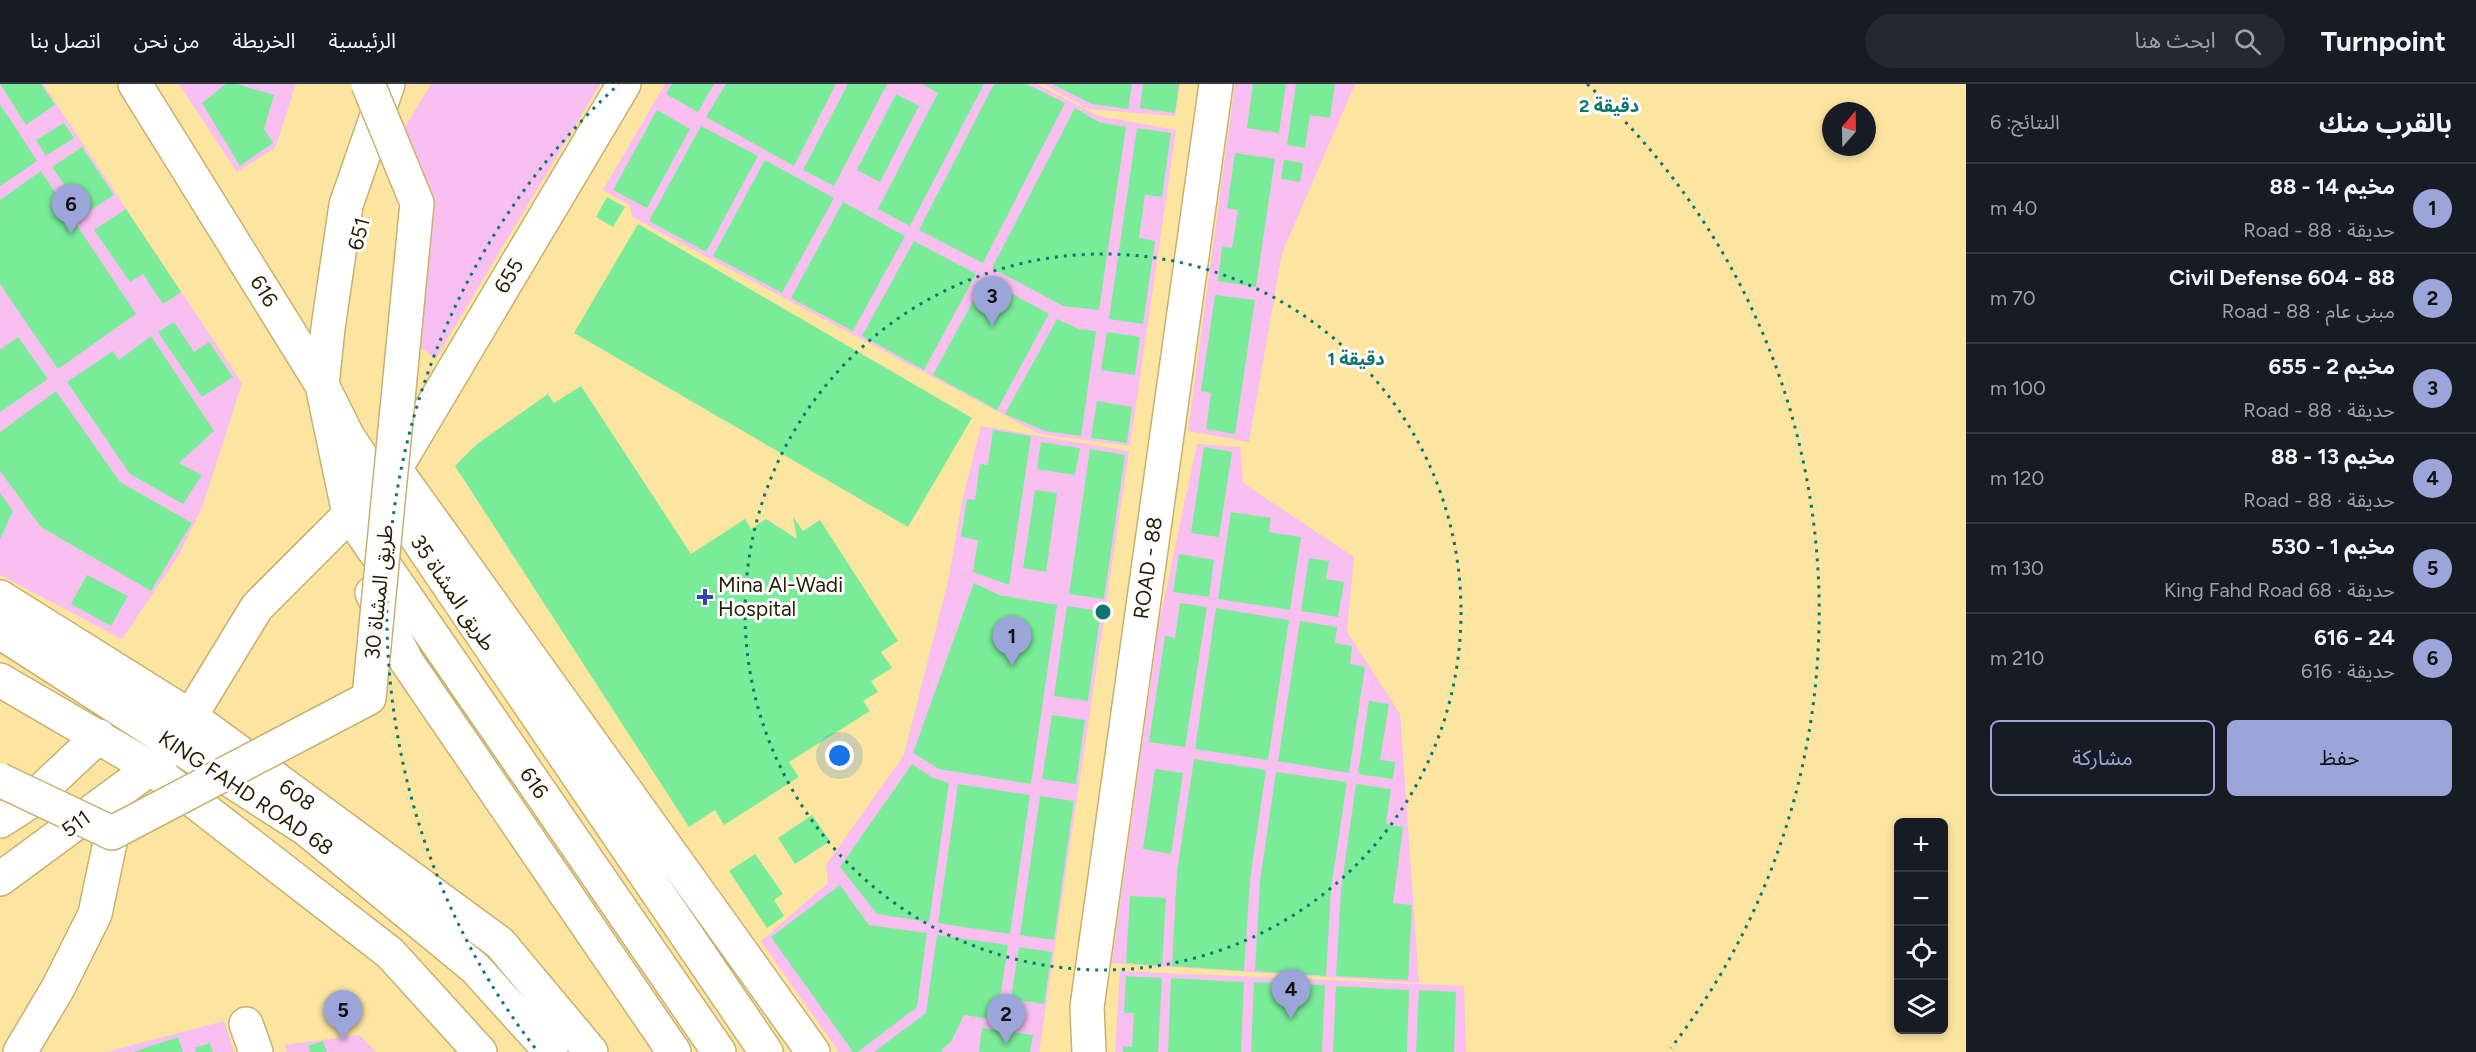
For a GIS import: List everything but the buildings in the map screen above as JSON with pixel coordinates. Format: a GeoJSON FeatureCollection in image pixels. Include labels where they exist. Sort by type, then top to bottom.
{"type":"FeatureCollection","features":[{"type":"Feature","properties":{"kind":"street","name":"616"},"geometry":{"type":"LineString","coordinates":[[135,84],[322,385],[359,569],[407,662],[674,1052]]}},
{"type":"Feature","properties":{"kind":"street","name":"طريق المشاة 30"},"geometry":{"type":"LineString","coordinates":[[112,832],[369,698],[417,203],[368,84]]}},
{"type":"Feature","properties":{"kind":"street"},"geometry":{"type":"LineString","coordinates":[[322,385],[346,205],[388,84]]}},
{"type":"Feature","properties":{"kind":"street","name":"651"},"geometry":{"type":"LineString","coordinates":[[322,385],[397,84]]}},
{"type":"Feature","properties":{"kind":"street","name":"655"},"geometry":{"type":"LineString","coordinates":[[349,514],[387,476],[624,84]]}},
{"type":"Feature","properties":{"kind":"street","name":"ROAD - 88"},"geometry":{"type":"LineString","coordinates":[[1089,1052],[1087,1007],[1216,84]]}},
{"type":"Feature","properties":{"kind":"street","name":"طريق المشاة 35"},"geometry":{"type":"LineString","coordinates":[[322,385],[348,437],[387,476],[766,1052]]}},
{"type":"Feature","properties":{"kind":"street"},"geometry":{"type":"LineString","coordinates":[[387,476],[813,1052]]}},
{"type":"Feature","properties":{"kind":"street","name":"616"},"geometry":{"type":"LineString","coordinates":[[349,514],[719,1052]]}},
{"type":"Feature","properties":{"kind":"street","name":"511"},"geometry":{"type":"LineString","coordinates":[[0,879],[151,768],[182,729],[256,608],[349,514]]}},
{"type":"Feature","properties":{"kind":"street","name":"608"},"geometry":{"type":"LineString","coordinates":[[0,597],[182,729],[500,943],[591,1052]]}},
{"type":"Feature","properties":{"kind":"street","name":"KING FAHD ROAD 68"},"geometry":{"type":"LineString","coordinates":[[0,632],[182,729],[475,968],[551,1052]]}},
{"type":"Feature","properties":{"kind":"street","name":"KING FAHD ROAD 68"},"geometry":{"type":"LineString","coordinates":[[0,680],[151,768],[390,953],[480,1052]]}},
{"type":"Feature","properties":{"kind":"street"},"geometry":{"type":"LineString","coordinates":[[0,821],[28,803],[99,736]]}},
{"type":"Feature","properties":{"kind":"street"},"geometry":{"type":"LineString","coordinates":[[0,780],[112,832],[95,914],[58,988],[20,1052]]}},
{"type":"Feature","properties":{"kind":"shaded area"},"geometry":{"type":"Polygon","coordinates":[[[0,84],[43,84],[242,383],[202,508],[178,556],[122,639],[0,575],[0,84]]]}},
{"type":"Feature","properties":{"kind":"shaded area"},"geometry":{"type":"Polygon","coordinates":[[[179,84],[296,84],[275,148],[237,172],[179,84]]]}},
{"type":"Feature","properties":{"kind":"shaded area"},"geometry":{"type":"Polygon","coordinates":[[[431,84],[600,84],[436,358],[418,346],[429,186],[405,127],[431,84]]]}},
{"type":"Feature","properties":{"kind":"shaded area"},"geometry":{"type":"Polygon","coordinates":[[[665,84],[1037,84],[1098,116],[1176,130],[1130,446],[1040,434],[632,217],[630,205],[603,190],[665,84]]]}},
{"type":"Feature","properties":{"kind":"shaded area"},"geometry":{"type":"Polygon","coordinates":[[[1043,84],[1180,84],[1175,116],[1088,109],[1043,84]]]}},
{"type":"Feature","properties":{"kind":"shaded area"},"geometry":{"type":"Polygon","coordinates":[[[1235,84],[1355,84],[1282,253],[1249,442],[1188,431],[1235,84]]]}},
{"type":"Feature","properties":{"kind":"shaded area"},"geometry":{"type":"Polygon","coordinates":[[[981,426],[1129,451],[1039,1052],[839,1052],[761,941],[828,883],[826,865],[904,755],[949,577],[962,502],[981,426]]]}},
{"type":"Feature","properties":{"kind":"shaded area"},"geometry":{"type":"Polygon","coordinates":[[[1197,444],[1240,447],[1243,483],[1354,557],[1347,632],[1400,714],[1419,983],[1112,963],[1159,624],[1197,444]]]}},
{"type":"Feature","properties":{"kind":"shaded area"},"geometry":{"type":"Polygon","coordinates":[[[1120,971],[1464,986],[1466,1052],[1115,1052],[1120,971]]]}},
{"type":"Feature","properties":{"kind":"shaded area"},"geometry":{"type":"Polygon","coordinates":[[[224,1021],[234,1052],[106,1052],[224,1021]]]}},
{"type":"Feature","properties":{"kind":"shaded area"},"geometry":{"type":"Polygon","coordinates":[[[359,1035],[376,1052],[287,1052],[285,1045],[359,1035]]]}},
{"type":"Feature","properties":{"kind":"place","name":"24 - 616"},"geometry":{"type":"Point","coordinates":[71,234]}},
{"type":"Feature","properties":{"kind":"place","name":"مخيم 2 - 655"},"geometry":{"type":"Point","coordinates":[992,326]}},
{"type":"Feature","properties":{"kind":"place","name":"Mina Al-Wadi Hospital"},"geometry":{"type":"Point","coordinates":[705,597]}},
{"type":"Feature","properties":{"kind":"place","name":"مخيم 14 - 88"},"geometry":{"type":"Point","coordinates":[1012,666]}},
{"type":"Feature","properties":{"kind":"place","name":"مخيم 13 - 88"},"geometry":{"type":"Point","coordinates":[1291,1019]}},
{"type":"Feature","properties":{"kind":"place","name":"مخيم 1 - 530"},"geometry":{"type":"Point","coordinates":[343,1040]}},
{"type":"Feature","properties":{"kind":"place","name":"Civil Defense 604 - 88"},"geometry":{"type":"Point","coordinates":[1006,1044]}}]}
